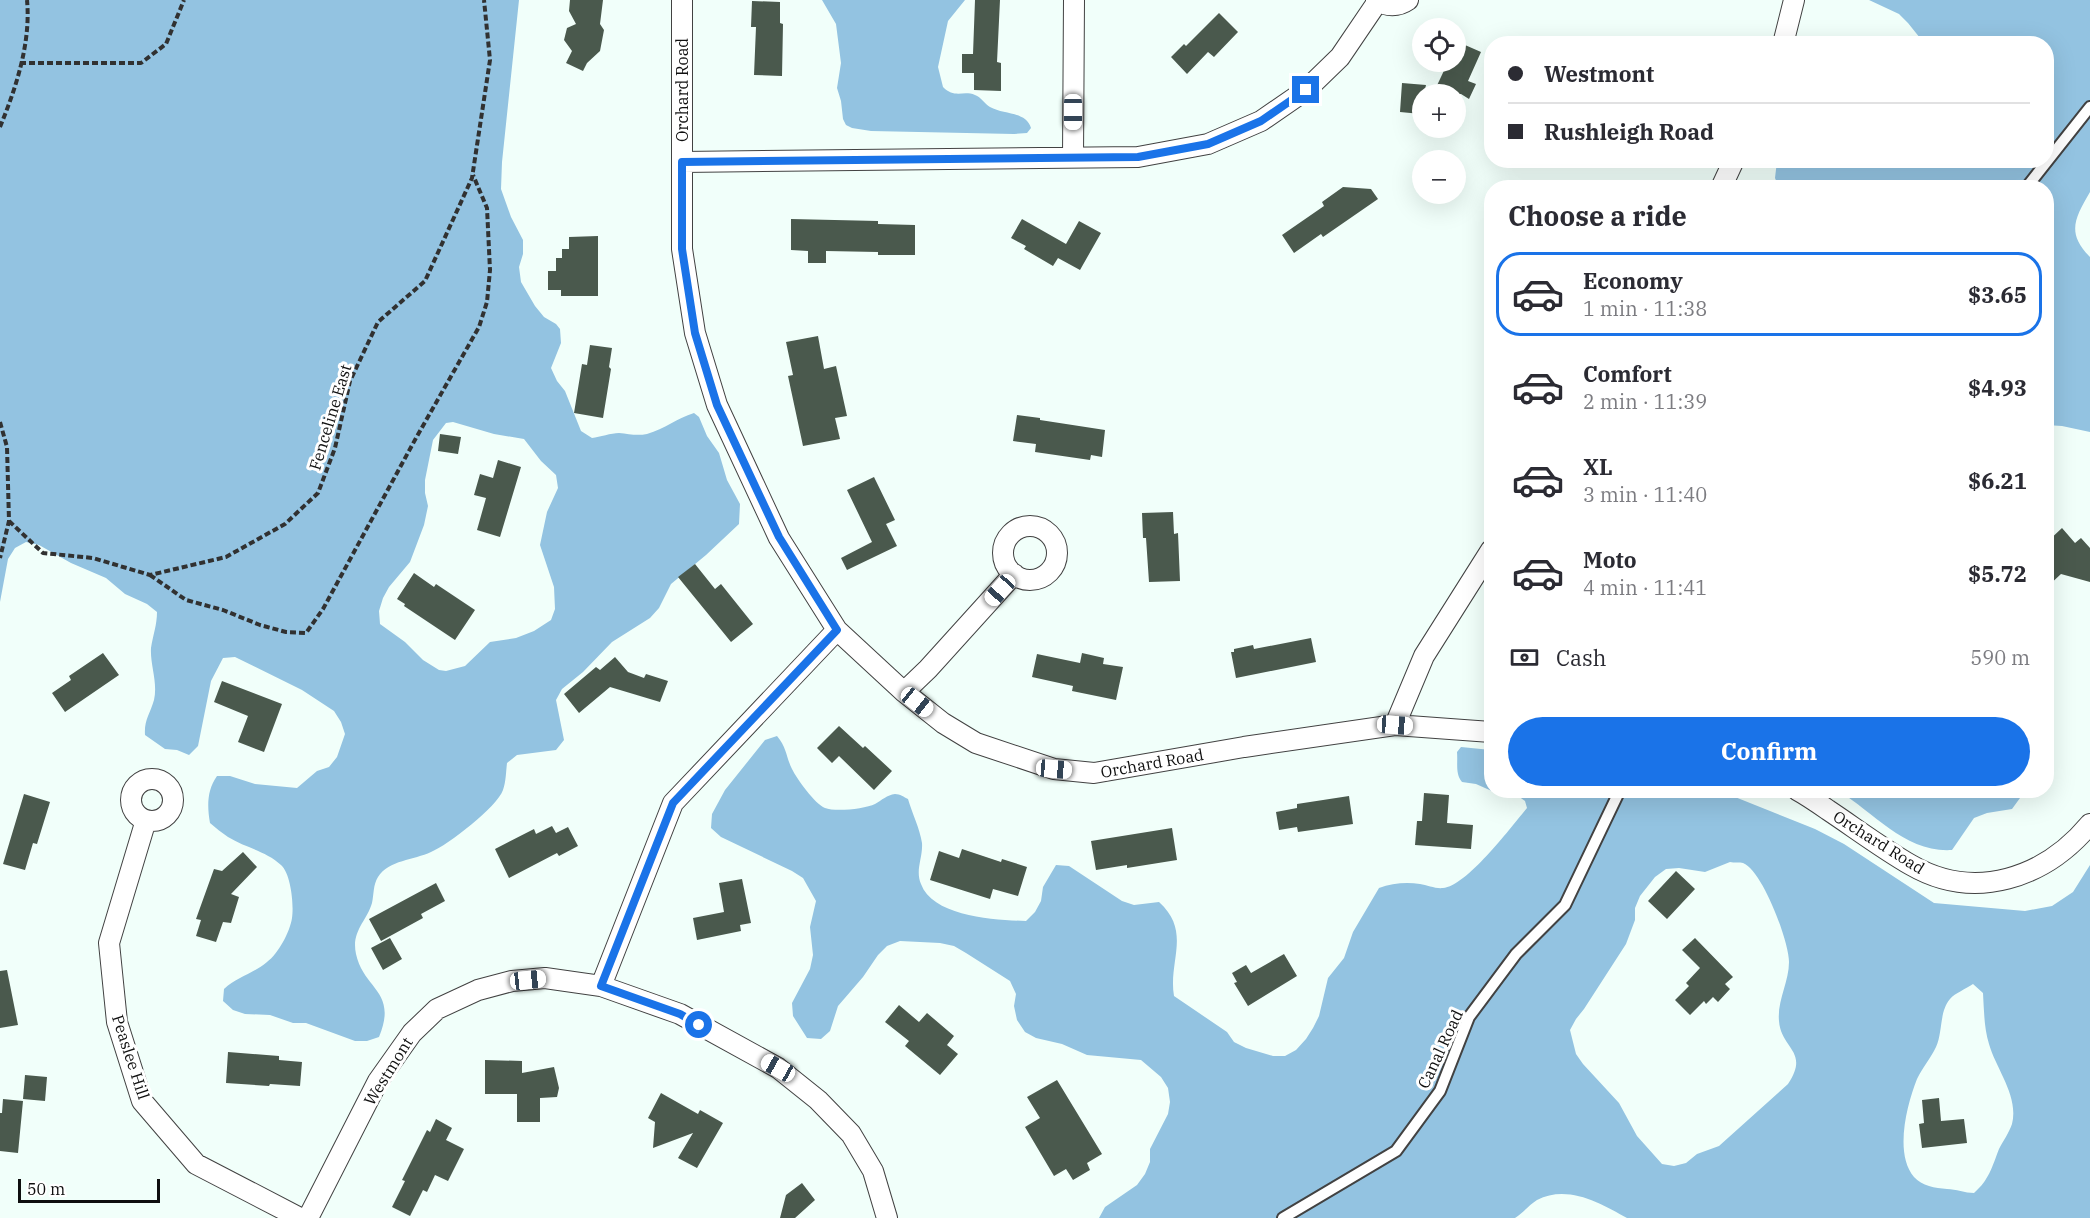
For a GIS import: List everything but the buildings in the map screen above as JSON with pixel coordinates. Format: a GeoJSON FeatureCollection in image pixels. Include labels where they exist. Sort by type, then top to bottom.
{"type":"FeatureCollection","features":[{"type":"Feature","properties":{"kind":"street","name":"Orchard Road"},"geometry":{"type":"LineString","coordinates":[[682,0],[682,249],[695,333],[717,405],[779,537],[837,630],[904,692],[943,723],[976,743],[1054,769],[1094,773],[1244,747],[1395,725],[1484,731]]}},
{"type":"Feature","properties":{"kind":"street"},"geometry":{"type":"LineString","coordinates":[[1073,157],[1074,0]]}},
{"type":"Feature","properties":{"kind":"street"},"geometry":{"type":"LineString","coordinates":[[682,162],[1138,157],[1208,144],[1261,121],[1306,90],[1340,57],[1377,1],[1392,6],[1400,5],[1408,0]]}},
{"type":"Feature","properties":{"kind":"street"},"geometry":{"type":"LineString","coordinates":[[1785,36],[1794,0]]}},
{"type":"Feature","properties":{"kind":"street"},"geometry":{"type":"LineString","coordinates":[[1395,725],[1424,656],[1484,561]]}},
{"type":"Feature","properties":{"kind":"street"},"geometry":{"type":"LineString","coordinates":[[904,692],[928,669],[1014,574]]}},
{"type":"Feature","properties":{"kind":"street"},"geometry":{"type":"LineString","coordinates":[[601,986],[673,803],[837,630]]}},
{"type":"Feature","properties":{"kind":"street","name":"Orchard Road"},"geometry":{"type":"LineString","coordinates":[[1809,798],[1912,866],[1941,879],[1969,883],[1995,882],[2020,876],[2042,866],[2060,854],[2090,824]]}},
{"type":"Feature","properties":{"kind":"street","name":"Peaslee Hill"},"geometry":{"type":"LineString","coordinates":[[146,819],[109,943],[117,1022],[142,1101],[196,1164],[300,1218]]}},
{"type":"Feature","properties":{"kind":"street","name":"Westmont"},"geometry":{"type":"LineString","coordinates":[[308,1218],[378,1081],[412,1033],[438,1009],[478,990],[512,981],[545,978],[601,986],[680,1014],[778,1068],[818,1100],[851,1134],[873,1170],[887,1218]]}},
{"type":"Feature","properties":{"kind":"lane"},"geometry":{"type":"LineString","coordinates":[[2054,153],[2090,107]]}},
{"type":"Feature","properties":{"kind":"lane"},"geometry":{"type":"LineString","coordinates":[[2032,180],[2042,168]]}},
{"type":"Feature","properties":{"kind":"lane","name":"Canal Road"},"geometry":{"type":"LineString","coordinates":[[1283,1218],[1396,1151],[1440,1091],[1469,1017],[1516,954],[1564,905],[1616,798]]}},
{"type":"Feature","properties":{"kind":"path"},"geometry":{"type":"LineString","coordinates":[[0,127],[13,94],[25,45],[27,0]]}},
{"type":"Feature","properties":{"kind":"path"},"geometry":{"type":"LineString","coordinates":[[20,63],[141,63],[166,44],[184,0]]}},
{"type":"Feature","properties":{"kind":"path","name":"Fenceline East"},"geometry":{"type":"LineString","coordinates":[[9,521],[43,553],[93,558],[150,575],[226,557],[285,524],[318,493],[335,448],[350,381],[378,322],[425,281],[472,175],[490,60],[484,0]]}},
{"type":"Feature","properties":{"kind":"path"},"geometry":{"type":"LineString","coordinates":[[150,575],[186,600],[223,610],[260,625],[286,632],[306,633],[323,609],[479,327],[487,302],[490,270],[488,208],[472,175]]}},
{"type":"Feature","properties":{"kind":"path"},"geometry":{"type":"LineString","coordinates":[[0,423],[7,447],[9,521],[0,558]]}},
{"type":"Feature","properties":{"kind":"shaded area"},"geometry":{"type":"Polygon","coordinates":[[[0,0],[519,0],[501,189],[511,217],[523,240],[523,254],[519,267],[521,282],[544,317],[560,329],[561,343],[551,368],[565,391],[581,431],[592,438],[616,433],[647,434],[694,413],[699,417],[707,436],[719,453],[727,480],[740,504],[739,524],[671,584],[659,608],[650,618],[612,642],[583,672],[562,689],[556,700],[564,740],[556,750],[517,755],[507,763],[504,787],[499,797],[482,815],[439,848],[395,864],[378,877],[370,909],[358,933],[355,946],[360,966],[378,992],[385,1010],[379,1037],[367,1041],[355,1041],[306,1023],[293,1023],[270,1015],[245,1014],[233,1010],[223,1001],[224,989],[262,966],[275,954],[289,930],[293,906],[287,875],[281,865],[269,856],[228,837],[210,823],[208,804],[211,787],[217,776],[230,776],[255,784],[297,788],[317,771],[329,767],[337,757],[345,734],[334,711],[302,690],[235,657],[223,658],[211,681],[198,746],[189,755],[177,750],[165,749],[145,735],[146,721],[155,693],[151,648],[157,612],[147,604],[125,594],[106,578],[71,563],[39,545],[26,542],[15,548],[8,559],[0,602],[0,0]],[[453,422],[446,423],[433,440],[425,480],[428,506],[424,525],[410,562],[389,587],[379,611],[380,624],[405,642],[423,660],[439,670],[446,671],[465,666],[490,642],[516,638],[534,631],[551,620],[555,609],[554,587],[540,545],[547,512],[558,488],[556,475],[541,461],[524,439],[494,434],[453,422]]]}},
{"type":"Feature","properties":{"kind":"shaded area"},"geometry":{"type":"Polygon","coordinates":[[[822,0],[965,0],[948,21],[938,67],[943,87],[951,93],[977,96],[996,110],[1020,116],[1031,128],[1027,133],[1014,134],[871,131],[846,125],[837,88],[841,63],[836,24],[822,0]]]}},
{"type":"Feature","properties":{"kind":"shaded area"},"geometry":{"type":"Polygon","coordinates":[[[1869,0],[2090,0],[2090,192],[2077,218],[2075,233],[2082,248],[2090,257],[2090,432],[2054,426],[2054,180],[1776,180],[1776,168],[2054,168],[2054,36],[1918,36],[1899,14],[1869,0]]]}},
{"type":"Feature","properties":{"kind":"shaded area"},"geometry":{"type":"Polygon","coordinates":[[[777,736],[798,779],[811,797],[825,808],[843,810],[864,807],[895,794],[908,799],[922,843],[919,879],[928,895],[938,904],[967,915],[1026,921],[1041,901],[1043,887],[1056,865],[1069,866],[1122,901],[1134,905],[1159,902],[1169,913],[1177,936],[1174,996],[1227,1032],[1234,1042],[1273,1056],[1285,1056],[1296,1050],[1313,1028],[1319,1016],[1328,978],[1344,958],[1353,932],[1379,888],[1405,883],[1440,888],[1453,885],[1476,867],[1527,808],[1525,801],[1521,798],[1738,798],[1815,829],[1844,844],[1934,903],[2025,911],[2052,906],[2073,892],[2090,865],[2090,1218],[1627,1218],[1584,1197],[1560,1194],[1537,1200],[1515,1218],[1099,1218],[1105,1207],[1137,1185],[1145,1174],[1150,1162],[1150,1149],[1168,1114],[1170,1102],[1168,1088],[1161,1077],[1141,1060],[1087,1055],[1025,1032],[1017,1020],[1014,1006],[1016,994],[1010,981],[954,946],[940,943],[900,941],[887,946],[838,1006],[830,1031],[821,1039],[807,1038],[793,1016],[792,1003],[810,969],[813,955],[810,927],[816,901],[803,878],[721,837],[711,828],[712,814],[725,790],[765,740],[777,736]],[[1730,862],[1705,872],[1679,868],[1666,869],[1655,877],[1640,896],[1635,908],[1635,920],[1626,944],[1570,1030],[1576,1054],[1619,1103],[1637,1136],[1662,1164],[1674,1166],[1686,1163],[1697,1154],[1719,1146],[1788,1084],[1794,1073],[1795,1057],[1784,1038],[1779,1021],[1789,962],[1785,939],[1774,908],[1759,879],[1743,863],[1730,862]],[[1973,984],[1950,999],[1943,1016],[1936,1047],[1919,1075],[1906,1115],[1904,1142],[1908,1167],[1917,1180],[1933,1187],[1974,1193],[1990,1173],[2012,1124],[2010,1093],[1987,1038],[1983,993],[1973,984]]]}},
{"type":"Feature","properties":{"kind":"shaded area"},"geometry":{"type":"Polygon","coordinates":[[[1461,747],[1484,749],[1484,788],[1462,782],[1458,775],[1457,752],[1461,747]]]}},
{"type":"Feature","properties":{"kind":"shaded area"},"geometry":{"type":"Polygon","coordinates":[[[1849,798],[2020,798],[2012,809],[1987,813],[1974,818],[1952,850],[1935,849],[1905,838],[1849,798]]]}},
{"type":"Feature","properties":{"kind":"route"},"geometry":{"type":"LineString","coordinates":[[699,1025],[680,1014],[601,986],[673,803],[837,630],[779,537],[717,405],[695,333],[682,249],[682,162],[1138,157],[1208,144],[1261,121],[1306,90]]}}]}
